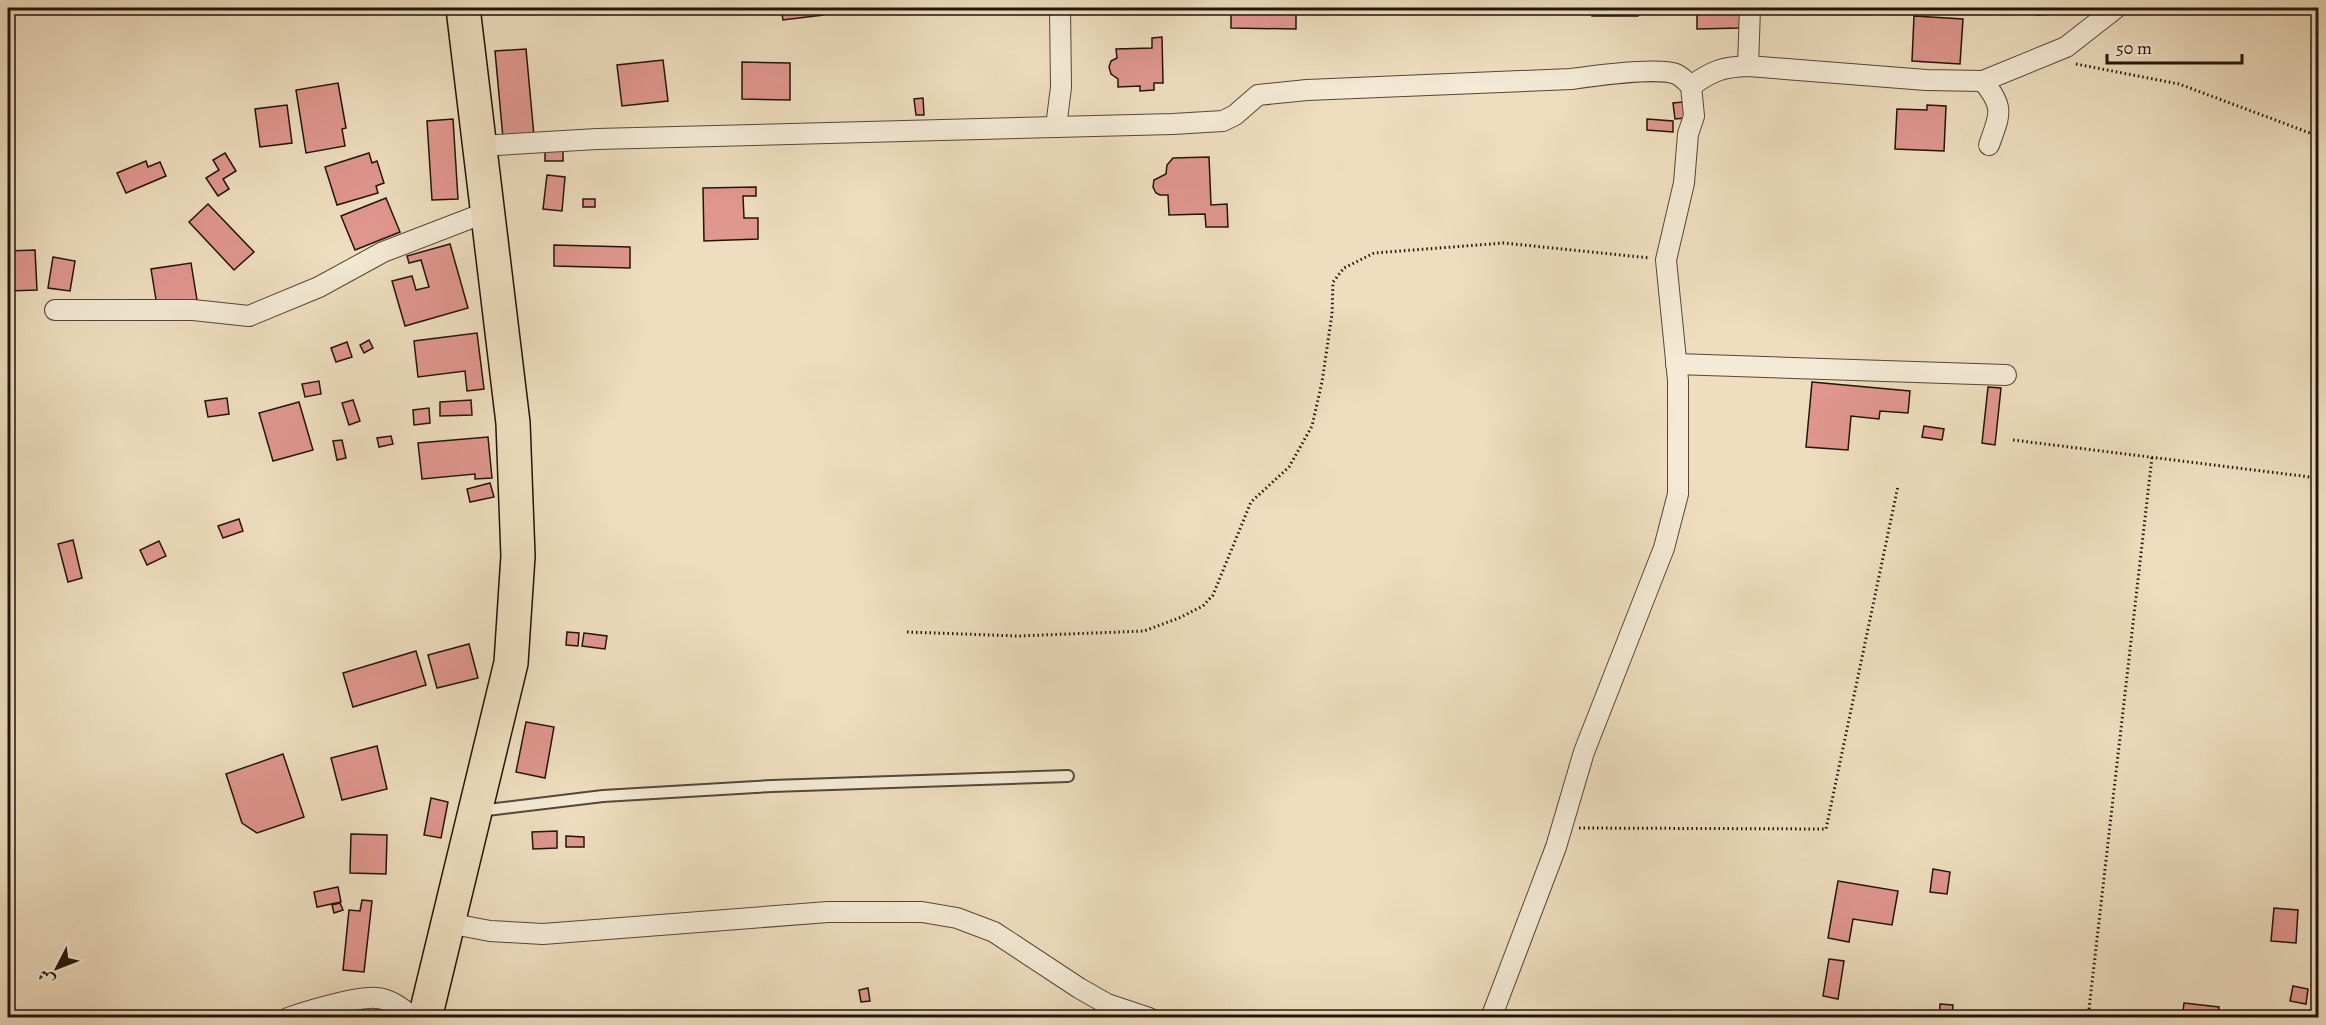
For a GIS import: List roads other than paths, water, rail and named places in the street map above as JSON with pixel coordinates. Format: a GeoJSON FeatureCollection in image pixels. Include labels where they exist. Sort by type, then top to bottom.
{"type":"FeatureCollection","features":[{"type":"Feature","properties":{"kind":"highway"},"geometry":{"type":"LineString","coordinates":[[425,1017],[511,663],[518,556],[513,423],[462,8]]}},
{"type":"Feature","properties":{"kind":"street"},"geometry":{"type":"LineString","coordinates":[[1056,127],[1061,87],[1060,8]]}},
{"type":"Feature","properties":{"kind":"street"},"geometry":{"type":"LineString","coordinates":[[1748,66],[1750,8]]}},
{"type":"Feature","properties":{"kind":"street"},"geometry":{"type":"LineString","coordinates":[[1691,86],[1711,72],[1728,67],[1748,66],[1926,80],[1983,81],[2066,47],[2116,8]]}},
{"type":"Feature","properties":{"kind":"street"},"geometry":{"type":"LineString","coordinates":[[479,146],[597,139],[1223,121],[1235,115],[1258,95],[1307,90],[1571,79],[1658,72],[1677,74],[1691,86],[1694,116],[1689,134],[1684,183],[1666,260],[1677,364],[1678,494],[1664,548],[1584,752],[1562,828],[1491,1017]]}},
{"type":"Feature","properties":{"kind":"street"},"geometry":{"type":"LineString","coordinates":[[1983,81],[1996,98],[1999,116],[1989,145]]}},
{"type":"Feature","properties":{"kind":"street"},"geometry":{"type":"LineString","coordinates":[[55,310],[193,310],[249,316],[320,287],[383,252],[487,212]]}},
{"type":"Feature","properties":{"kind":"street"},"geometry":{"type":"LineString","coordinates":[[1677,364],[2006,375]]}},
{"type":"Feature","properties":{"kind":"street"},"geometry":{"type":"LineString","coordinates":[[448,923],[490,931],[543,934],[828,912],[922,912],[957,918],[994,932],[1078,988],[1107,1004],[1149,1017]]}},
{"type":"Feature","properties":{"kind":"street"},"geometry":{"type":"LineString","coordinates":[[288,1017],[354,1000],[377,998],[397,1005],[414,1017]]}},
{"type":"Feature","properties":{"kind":"lane"},"geometry":{"type":"LineString","coordinates":[[476,811],[603,796],[761,787],[1068,776]]}}]}
